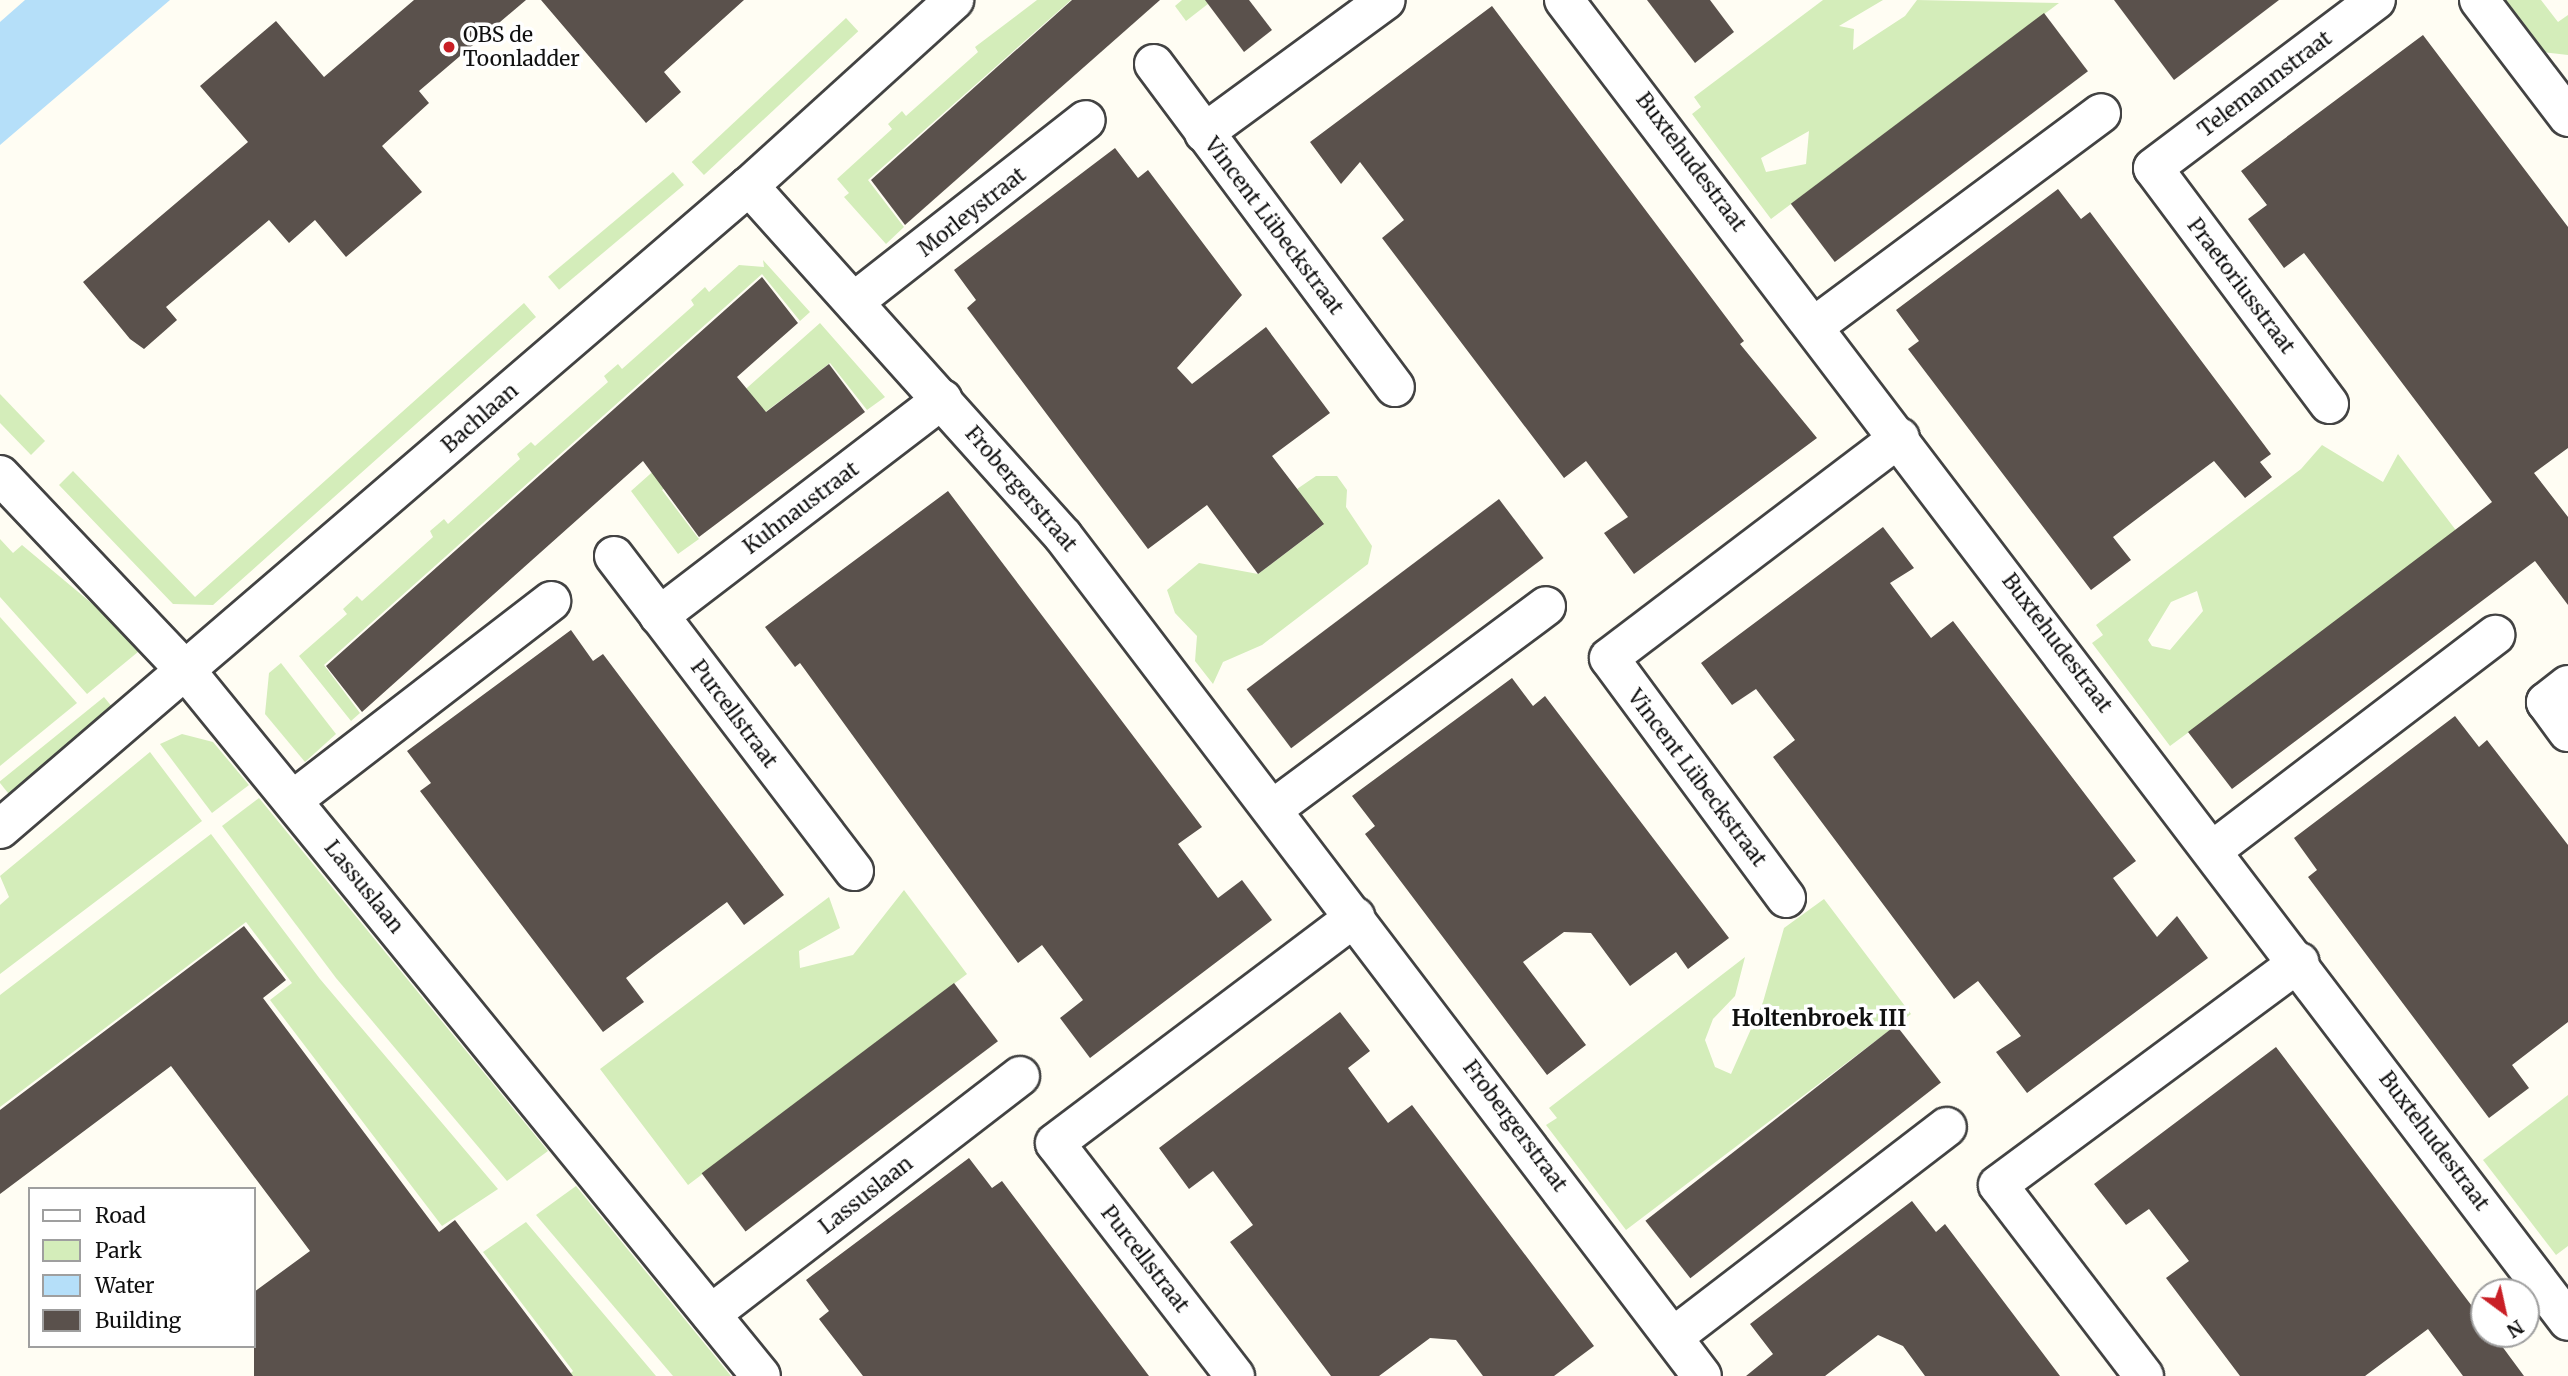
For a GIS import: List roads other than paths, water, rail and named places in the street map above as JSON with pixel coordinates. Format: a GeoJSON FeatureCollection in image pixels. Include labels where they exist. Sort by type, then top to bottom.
{"type":"FeatureCollection","features":[{"type":"Feature","properties":{"kind":"street","name":"Bachlaan"},"geometry":{"type":"LineString","coordinates":[[0,829],[187,673],[749,186],[954,0]]}},
{"type":"Feature","properties":{"kind":"street"},"geometry":{"type":"LineString","coordinates":[[1204,133],[1386,0]]}},
{"type":"Feature","properties":{"kind":"street","name":"Buxtehudestraat"},"geometry":{"type":"LineString","coordinates":[[1564,0],[1816,325],[2568,1321]]}},
{"type":"Feature","properties":{"kind":"street","name":"Telemannstraat"},"geometry":{"type":"LineString","coordinates":[[2153,168],[2376,0]]}},
{"type":"Feature","properties":{"kind":"street"},"geometry":{"type":"LineString","coordinates":[[2479,0],[2562,97]]}},
{"type":"Feature","properties":{"kind":"street","name":"Vincent Lübeckstraat"},"geometry":{"type":"LineString","coordinates":[[1154,64],[1395,387]]}},
{"type":"Feature","properties":{"kind":"street"},"geometry":{"type":"LineString","coordinates":[[1816,325],[2101,113]]}},
{"type":"Feature","properties":{"kind":"street","name":"Morleystraat"},"geometry":{"type":"LineString","coordinates":[[855,301],[1086,120]]}},
{"type":"Feature","properties":{"kind":"street","name":"Praetoriusstraat"},"geometry":{"type":"LineString","coordinates":[[2153,168],[2329,404]]}},
{"type":"Feature","properties":{"kind":"street","name":"Frobergerstraat"},"geometry":{"type":"LineString","coordinates":[[749,186],[943,399],[1063,536],[1702,1376]]}},
{"type":"Feature","properties":{"kind":"street","name":"Kuhnaustraat"},"geometry":{"type":"LineString","coordinates":[[659,616],[943,399]]}},
{"type":"Feature","properties":{"kind":"street","name":"Vincent Lübeckstraat"},"geometry":{"type":"LineString","coordinates":[[1786,898],[1609,658],[1900,437]]}},
{"type":"Feature","properties":{"kind":"street","name":"Lassuslaan"},"geometry":{"type":"LineString","coordinates":[[0,475],[187,673],[761,1376]]}},
{"type":"Feature","properties":{"kind":"street","name":"Purcellstraat"},"geometry":{"type":"LineString","coordinates":[[614,556],[854,870]]}},
{"type":"Feature","properties":{"kind":"street"},"geometry":{"type":"LineString","coordinates":[[293,800],[551,601]]}},
{"type":"Feature","properties":{"kind":"street"},"geometry":{"type":"LineString","coordinates":[[1273,809],[1546,606]]}},
{"type":"Feature","properties":{"kind":"street"},"geometry":{"type":"LineString","coordinates":[[2213,850],[2495,635]]}},
{"type":"Feature","properties":{"kind":"street","name":"Purcellstraat"},"geometry":{"type":"LineString","coordinates":[[1236,1376],[1055,1143],[1355,917]]}},
{"type":"Feature","properties":{"kind":"street"},"geometry":{"type":"LineString","coordinates":[[2144,1376],[1998,1185],[2299,962]]}},
{"type":"Feature","properties":{"kind":"street","name":"Lassuslaan"},"geometry":{"type":"LineString","coordinates":[[711,1314],[1020,1076]]}},
{"type":"Feature","properties":{"kind":"street"},"geometry":{"type":"LineString","coordinates":[[1673,1337],[1947,1127]]}},
{"type":"Feature","properties":{"kind":"water"},"geometry":{"type":"Polygon","coordinates":[[[25,0],[170,0],[0,145],[0,22],[25,0]]]}},
{"type":"Feature","properties":{"kind":"place","name":"OBS de Toonladder"},"geometry":{"type":"Point","coordinates":[449,47]}},
{"type":"Feature","properties":{"kind":"district","name":"Holtenbroek III"},"geometry":{"type":"Point","coordinates":[1819,1018]}}]}
